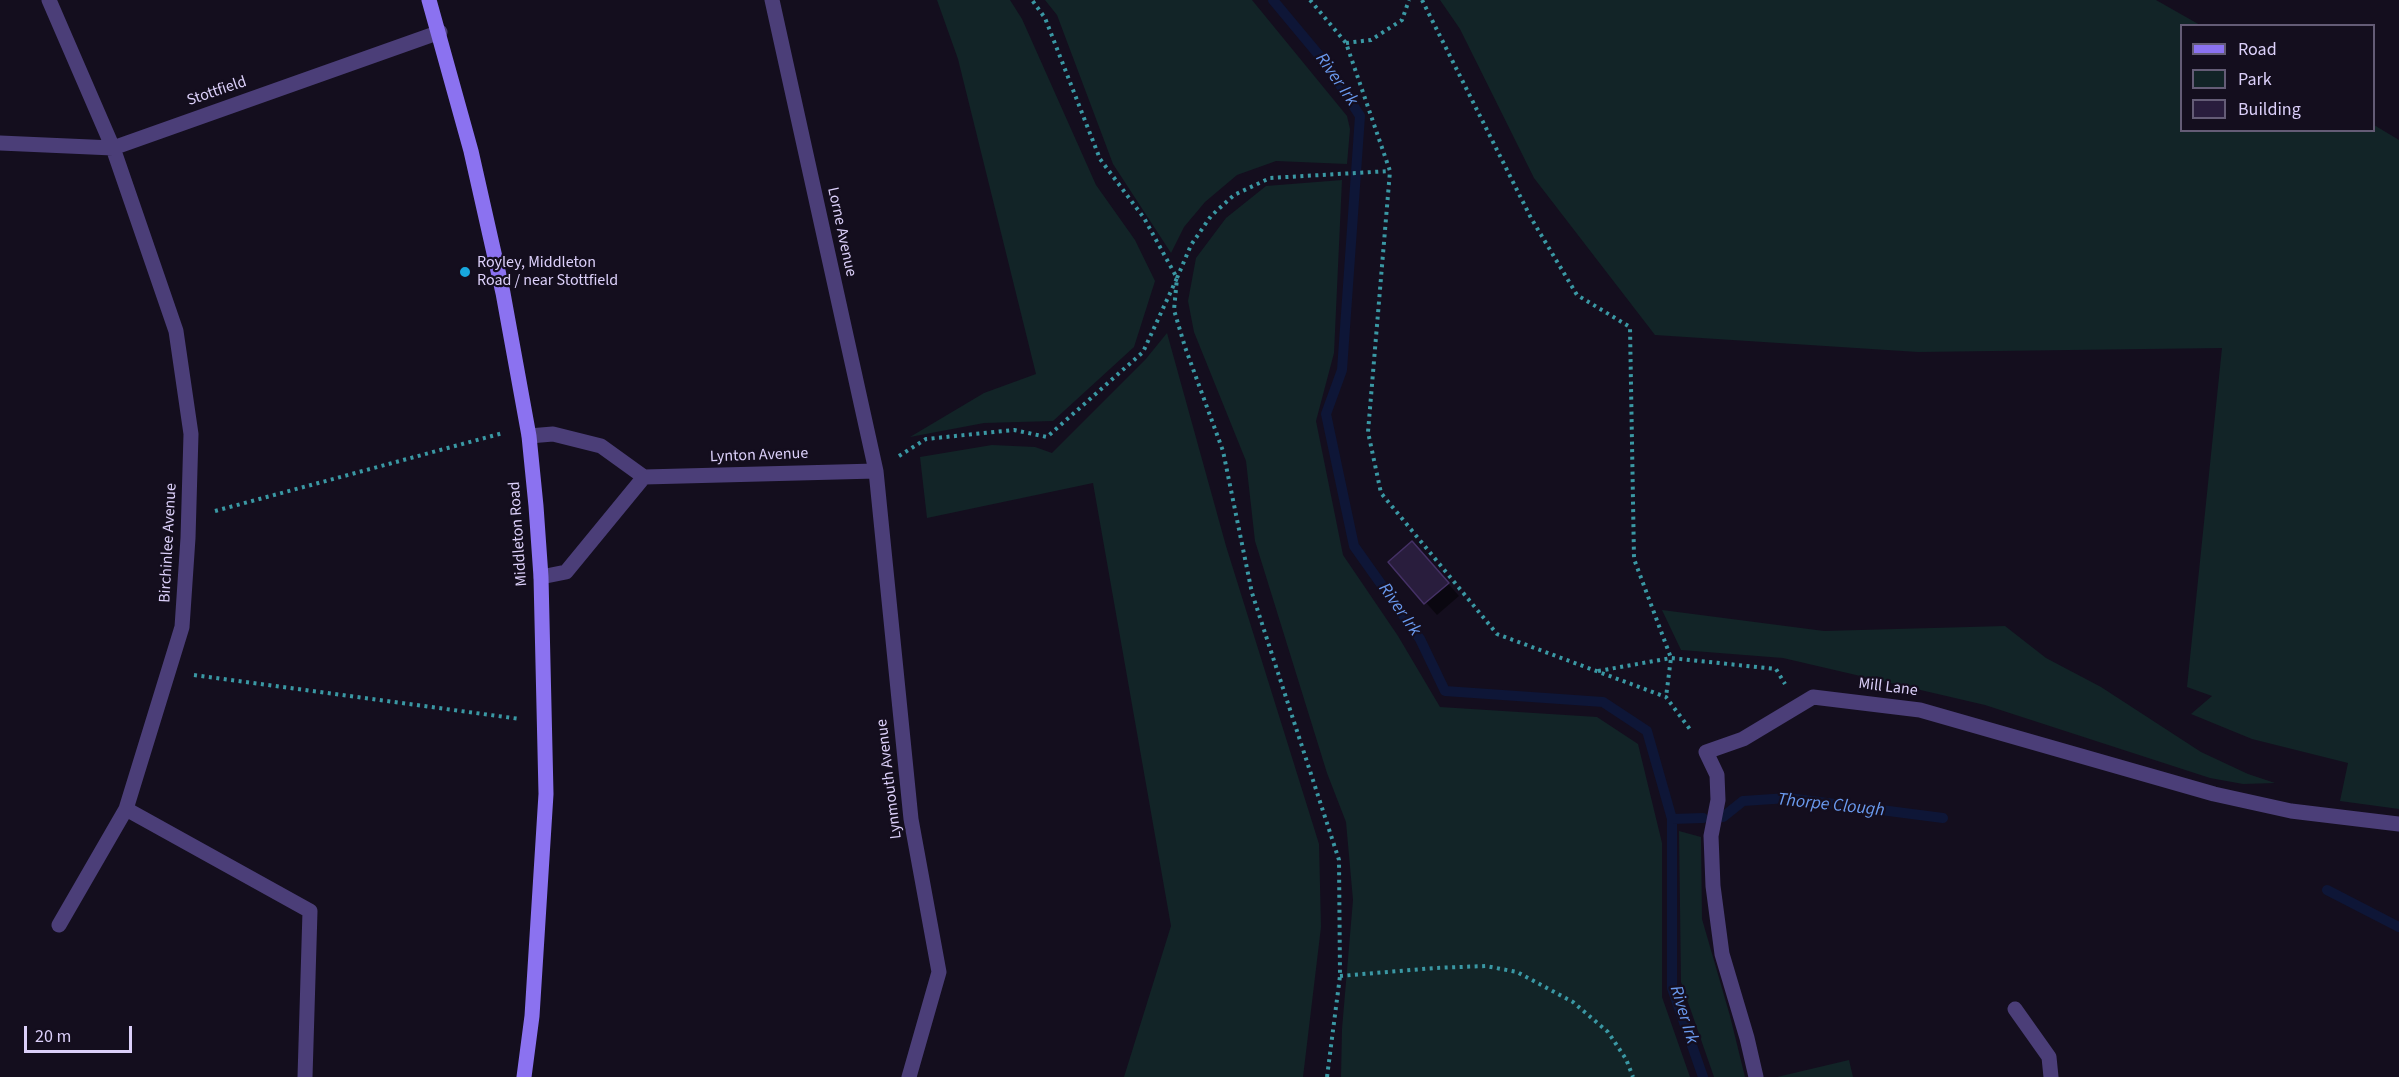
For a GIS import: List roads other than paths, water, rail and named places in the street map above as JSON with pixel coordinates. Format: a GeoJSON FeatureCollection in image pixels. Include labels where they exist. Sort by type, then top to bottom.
{"type":"FeatureCollection","features":[{"type":"Feature","properties":{"kind":"main road","name":"Middleton Road"},"geometry":{"type":"LineString","coordinates":[[429,0],[440,32],[471,151],[498,272],[528,431],[541,577],[546,794],[532,1016],[524,1077]]}},
{"type":"Feature","properties":{"kind":"street","name":"Birchinlee Avenue"},"geometry":{"type":"LineString","coordinates":[[49,0],[113,148],[177,331],[191,434],[189,518],[182,627],[126,809],[59,925]]}},
{"type":"Feature","properties":{"kind":"street","name":"Lorne Avenue"},"geometry":{"type":"LineString","coordinates":[[772,0],[876,471]]}},
{"type":"Feature","properties":{"kind":"street","name":"Stottfield"},"geometry":{"type":"LineString","coordinates":[[0,143],[113,148],[440,32]]}},
{"type":"Feature","properties":{"kind":"street"},"geometry":{"type":"LineString","coordinates":[[528,431],[553,434],[601,446],[644,477],[566,572],[541,577]]}},
{"type":"Feature","properties":{"kind":"street","name":"Lynton Avenue"},"geometry":{"type":"LineString","coordinates":[[644,477],[876,471]]}},
{"type":"Feature","properties":{"kind":"street","name":"Lynmouth Avenue"},"geometry":{"type":"LineString","coordinates":[[876,471],[911,819],[939,972],[909,1077]]}},
{"type":"Feature","properties":{"kind":"street","name":"Mill Lane"},"geometry":{"type":"LineString","coordinates":[[1756,1077],[1722,954],[1713,886],[1711,836],[1718,800],[1717,775],[1706,752],[1743,739],[1812,697],[1920,710],[2214,794],[2291,811],[2399,824]]}},
{"type":"Feature","properties":{"kind":"street"},"geometry":{"type":"LineString","coordinates":[[126,809],[310,912],[305,1077]]}},
{"type":"Feature","properties":{"kind":"street"},"geometry":{"type":"LineString","coordinates":[[2015,1009],[2049,1057],[2051,1077]]}},
{"type":"Feature","properties":{"kind":"waterway","name":"River Irk"},"geometry":{"type":"LineString","coordinates":[[1273,0],[1328,66],[1360,116],[1342,370],[1326,414],[1354,546],[1420,639],[1445,691],[1603,702],[1647,731],[1672,819],[1672,988],[1703,1077]]}},
{"type":"Feature","properties":{"kind":"waterway","name":"Thorpe Clough"},"geometry":{"type":"LineString","coordinates":[[1723,817],[1743,801],[1788,798],[1943,818]]}},
{"type":"Feature","properties":{"kind":"waterway","name":"Thorpe Clough"},"geometry":{"type":"LineString","coordinates":[[1672,819],[1703,818]]}},
{"type":"Feature","properties":{"kind":"waterway","name":"Thorpe Clough"},"geometry":{"type":"LineString","coordinates":[[2327,890],[2399,927]]}},
{"type":"Feature","properties":{"kind":"place","name":"Royley, Middleton Road / near Stottfield"},"geometry":{"type":"Point","coordinates":[465,272]}}]}
